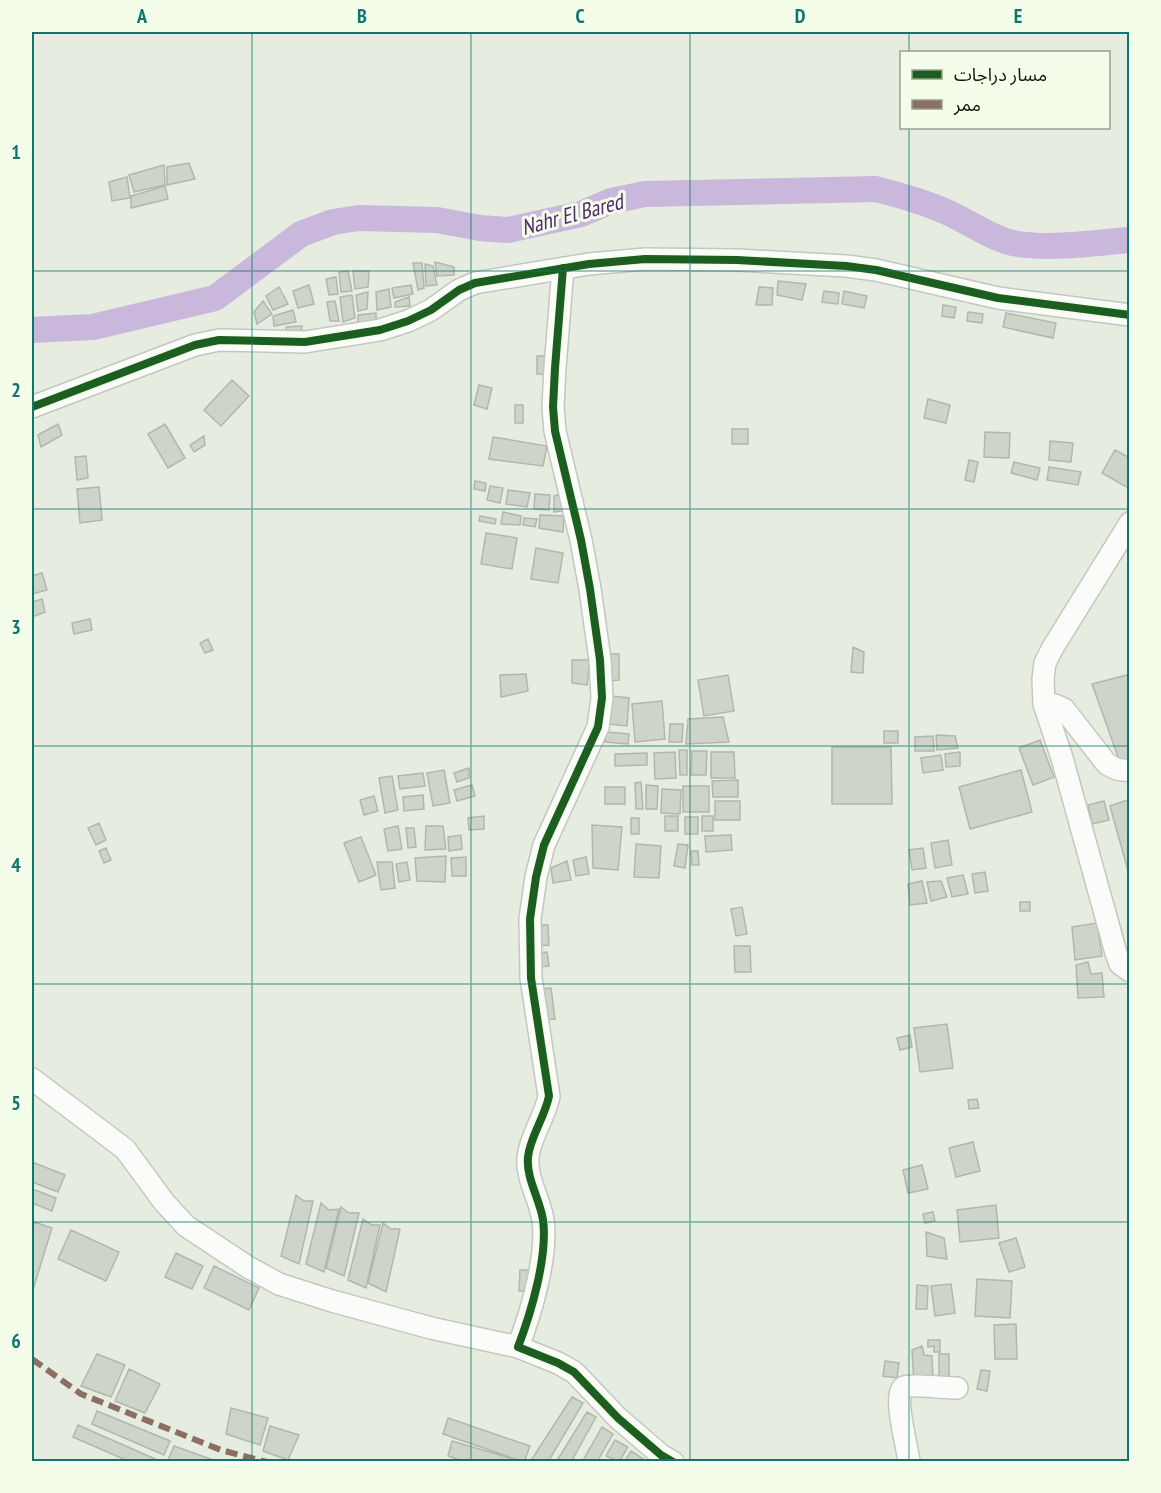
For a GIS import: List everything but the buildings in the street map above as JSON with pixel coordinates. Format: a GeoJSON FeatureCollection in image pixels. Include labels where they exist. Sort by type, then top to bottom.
{"type":"FeatureCollection","features":[{"type":"Feature","properties":{"kind":"street"},"geometry":{"type":"LineString","coordinates":[[32,407],[195,345],[219,340],[304,342],[380,330],[408,321],[431,310],[459,290],[475,283],[564,268],[645,259],[738,260],[846,266],[876,270],[998,298],[1130,315]]}},
{"type":"Feature","properties":{"kind":"street"},"geometry":{"type":"LineString","coordinates":[[518,1347],[530,1311],[542,1258],[544,1235],[543,1219],[530,1176],[528,1158],[546,1112],[549,1096],[531,978],[530,919],[536,877],[544,845],[598,727],[602,698],[600,660],[590,589],[581,540],[555,431],[554,378],[564,268]]}},
{"type":"Feature","properties":{"kind":"street"},"geometry":{"type":"LineString","coordinates":[[1130,523],[1045,663],[1043,679],[1045,706],[1062,758],[1116,953],[1120,964],[1130,971]]}},
{"type":"Feature","properties":{"kind":"street"},"geometry":{"type":"LineString","coordinates":[[1045,706],[1055,705],[1064,709],[1106,763],[1122,771],[1130,770]]}},
{"type":"Feature","properties":{"kind":"street"},"geometry":{"type":"LineString","coordinates":[[32,1079],[125,1149],[164,1202],[186,1226],[248,1267],[279,1284],[332,1301],[431,1328],[518,1347],[547,1358],[574,1372],[618,1418],[661,1455],[673,1461]]}},
{"type":"Feature","properties":{"kind":"street"},"geometry":{"type":"LineString","coordinates":[[909,1461],[899,1406],[899,1396],[902,1390],[905,1386],[912,1385],[957,1388]]}},
{"type":"Feature","properties":{"kind":"waterway","name":"Nahr El Bared"},"geometry":{"type":"LineString","coordinates":[[32,330],[93,327],[215,298],[301,234],[333,222],[359,218],[437,220],[480,228],[508,230],[581,214],[611,201],[645,194],[876,189],[934,207],[1008,242],[1060,246],[1130,240]]}},
{"type":"Feature","properties":{"kind":"marked path"},"geometry":{"type":"LineString","coordinates":[[32,1359],[81,1394],[221,1450],[267,1462]]}},
{"type":"Feature","properties":{"kind":"cycle path"},"geometry":{"type":"LineString","coordinates":[[32,407],[195,345],[219,340],[305,342],[380,330],[408,321],[431,310],[459,290],[475,283],[589,264],[645,259],[737,260],[846,266],[876,270],[998,298],[1130,315]]}},
{"type":"Feature","properties":{"kind":"cycle path"},"geometry":{"type":"LineString","coordinates":[[563,268],[553,407],[555,431],[581,540],[590,589],[600,660],[602,698],[598,727],[544,845],[536,877],[530,919],[531,978],[549,1096],[528,1157],[529,1173],[543,1220],[544,1234],[541,1267],[518,1347],[574,1372],[618,1418],[661,1455],[673,1462]]}}]}
